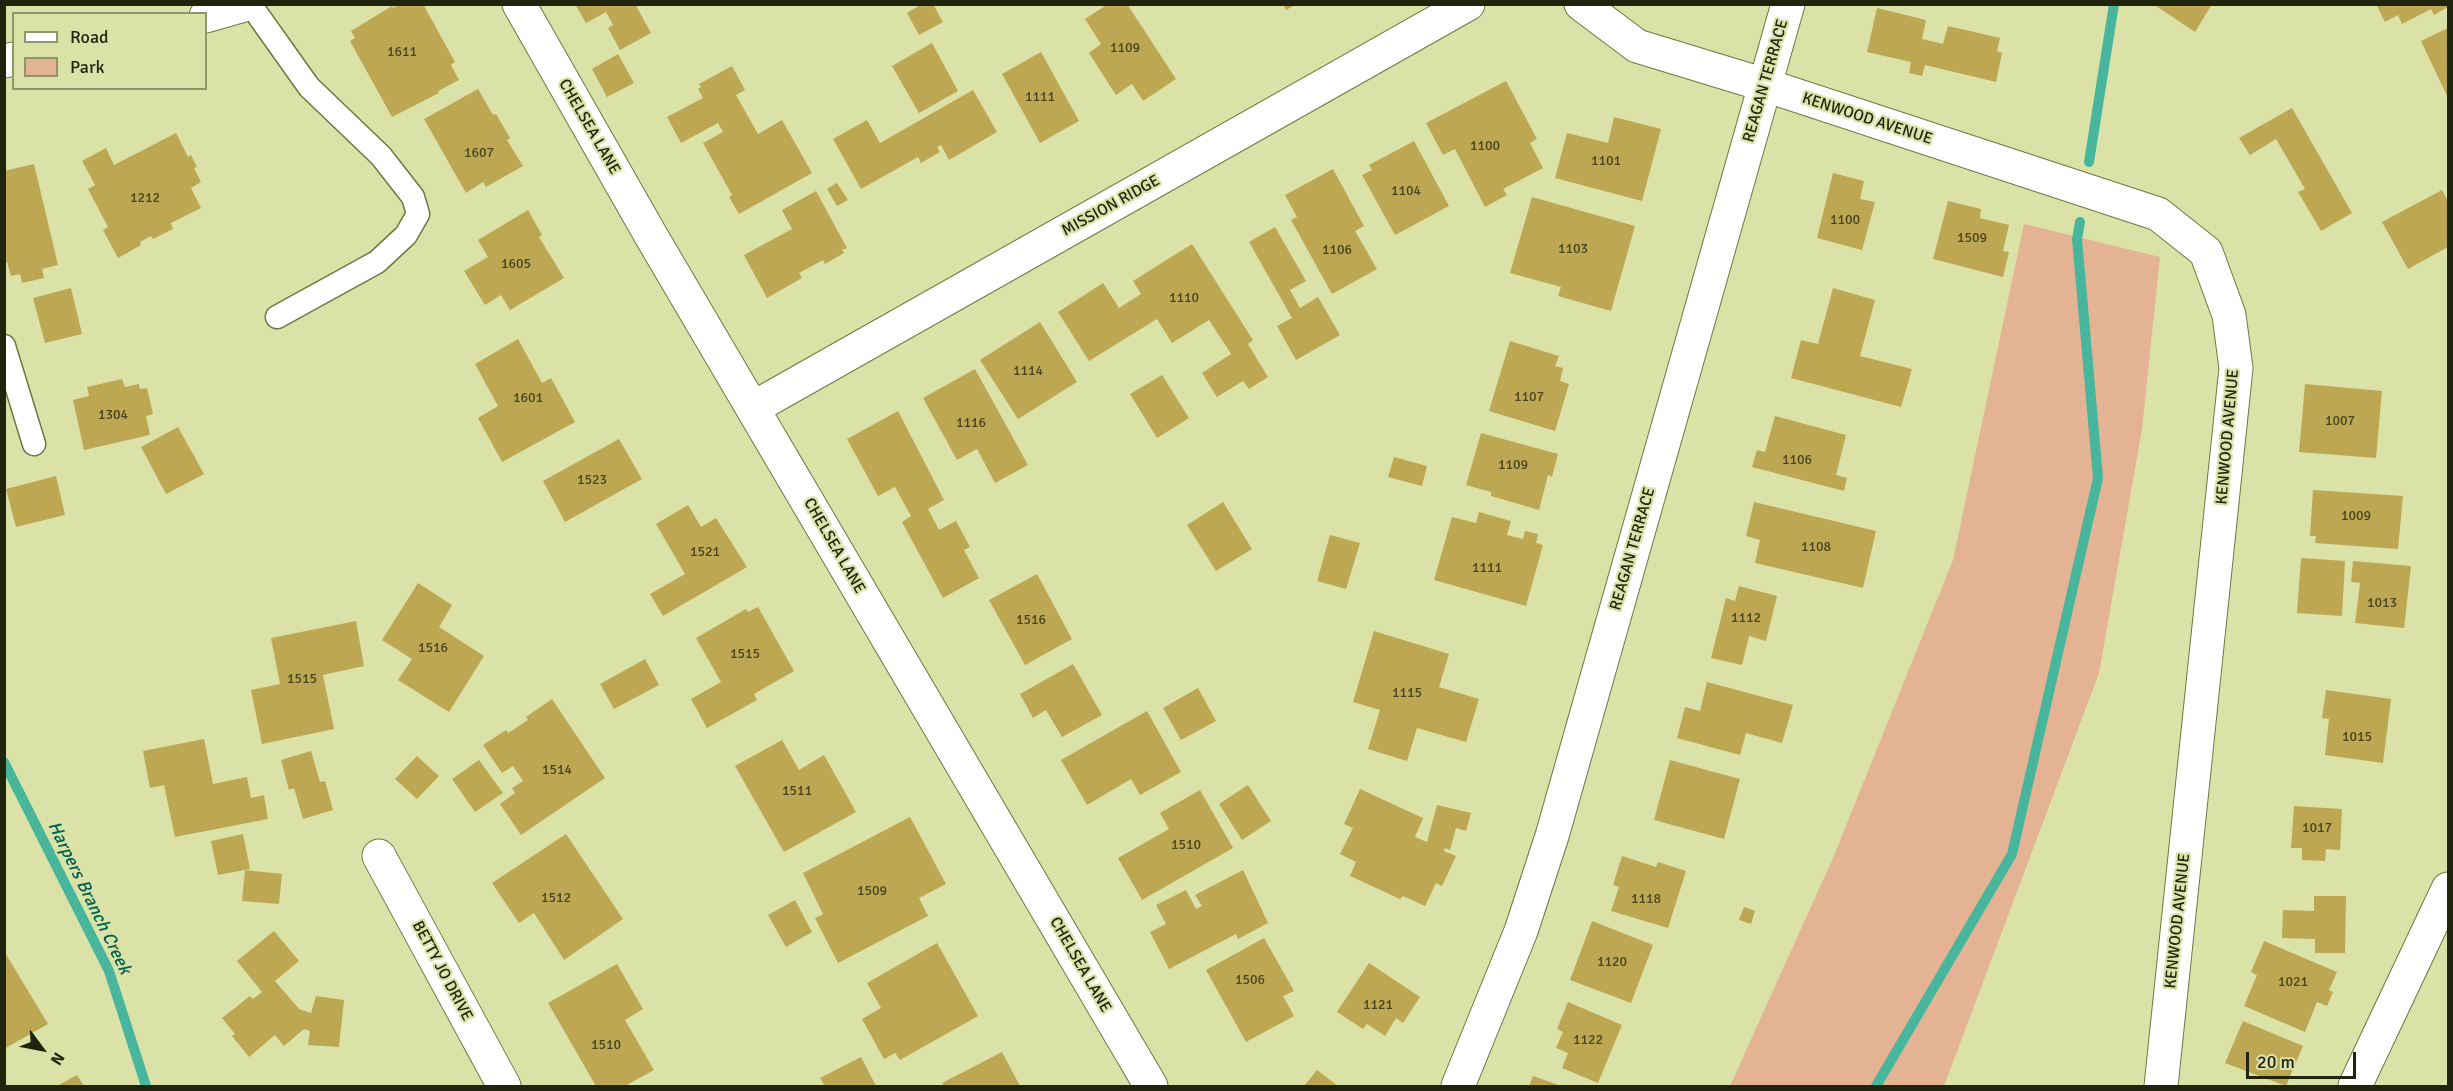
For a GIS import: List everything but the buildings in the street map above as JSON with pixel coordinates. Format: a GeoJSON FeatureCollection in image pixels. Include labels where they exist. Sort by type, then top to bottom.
{"type":"FeatureCollection","features":[{"type":"Feature","properties":{"kind":"street"},"geometry":{"type":"LineString","coordinates":[[207,16],[249,4]]}},
{"type":"Feature","properties":{"kind":"street","name":"CHELSEA LANE"},"geometry":{"type":"LineString","coordinates":[[519,4],[650,234],[1151,1086]]}},
{"type":"Feature","properties":{"kind":"street","name":"MISSION RIDGE"},"geometry":{"type":"LineString","coordinates":[[753,408],[1468,4]]}},
{"type":"Feature","properties":{"kind":"street","name":"KENWOOD AVENUE"},"geometry":{"type":"LineString","coordinates":[[1581,4],[1637,46],[2158,214],[2206,252],[2229,315],[2236,368],[2161,1086]]}},
{"type":"Feature","properties":{"kind":"street","name":"REAGAN TERRACE"},"geometry":{"type":"LineString","coordinates":[[1458,1086],[1521,931],[1552,836],[1788,4]]}},
{"type":"Feature","properties":{"kind":"street","name":"BETTY JO DRIVE"},"geometry":{"type":"LineString","coordinates":[[380,856],[504,1086]]}},
{"type":"Feature","properties":{"kind":"street"},"geometry":{"type":"LineString","coordinates":[[2355,1086],[2448,889]]}},
{"type":"Feature","properties":{"kind":"lane"},"geometry":{"type":"LineString","coordinates":[[249,4],[309,87],[381,156],[414,197],[418,214],[406,236],[377,262],[277,317]]}},
{"type":"Feature","properties":{"kind":"lane"},"geometry":{"type":"LineString","coordinates":[[4,346],[34,444]]}},
{"type":"Feature","properties":{"kind":"green space"},"geometry":{"type":"Polygon","coordinates":[[[2024,224],[2160,257],[2142,429],[2099,673],[1944,1086],[1730,1086],[1833,858],[1953,560],[2024,224]]]}},
{"type":"Feature","properties":{"kind":"waterway"},"geometry":{"type":"LineString","coordinates":[[2089,162],[2114,4]]}},
{"type":"Feature","properties":{"kind":"waterway"},"geometry":{"type":"LineString","coordinates":[[1876,1086],[2012,854],[2098,478],[2077,239],[2080,222]]}},
{"type":"Feature","properties":{"kind":"waterway","name":"Harpers Branch Creek"},"geometry":{"type":"LineString","coordinates":[[4,762],[109,971],[146,1086]]}}]}
